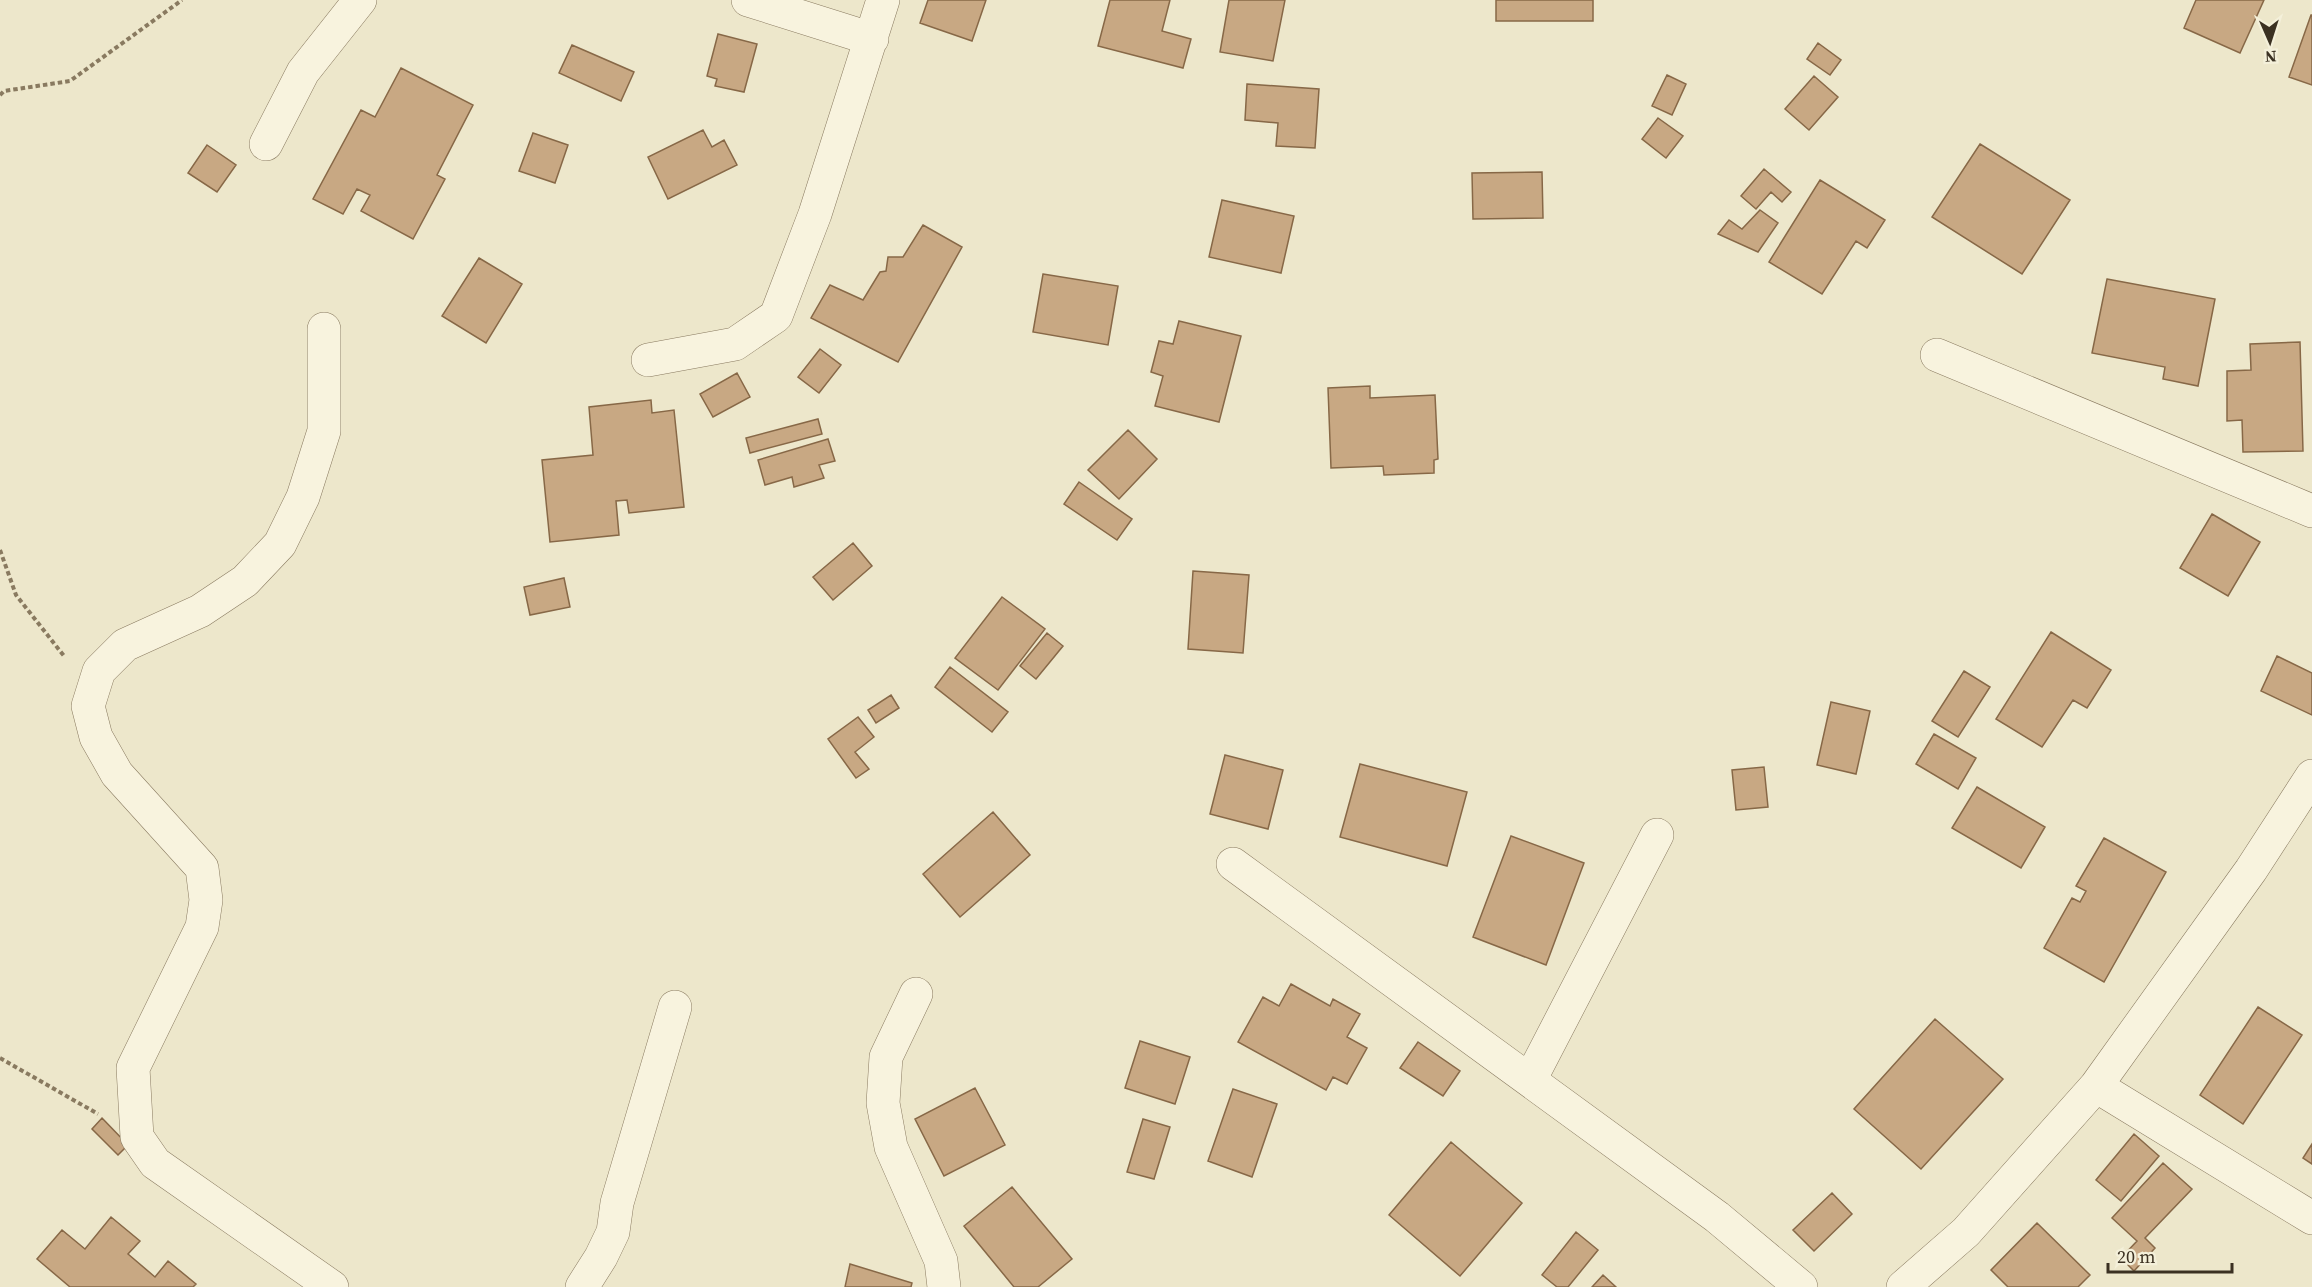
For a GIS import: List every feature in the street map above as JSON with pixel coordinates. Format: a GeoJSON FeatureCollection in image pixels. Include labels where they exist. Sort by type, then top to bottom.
{"type":"FeatureCollection","features":[{"type":"Feature","properties":{"kind":"street"},"geometry":{"type":"LineString","coordinates":[[266,144],[303,72],[360,0]]}},
{"type":"Feature","properties":{"kind":"street"},"geometry":{"type":"LineString","coordinates":[[748,0],[872,39]]}},
{"type":"Feature","properties":{"kind":"street"},"geometry":{"type":"LineString","coordinates":[[648,360],[735,344],[776,316],[815,214],[883,0]]}},
{"type":"Feature","properties":{"kind":"street"},"geometry":{"type":"LineString","coordinates":[[324,328],[324,431],[303,497],[280,544],[245,581],[200,610],[125,645],[99,671],[88,706],[96,737],[117,774],[202,868],[206,900],[202,927],[133,1068],[137,1137],[155,1163],[332,1287]]}},
{"type":"Feature","properties":{"kind":"street"},"geometry":{"type":"LineString","coordinates":[[1937,355],[2312,511]]}},
{"type":"Feature","properties":{"kind":"street"},"geometry":{"type":"LineString","coordinates":[[1903,1287],[1966,1232],[2096,1086],[2252,870],[2312,777]]}},
{"type":"Feature","properties":{"kind":"street"},"geometry":{"type":"LineString","coordinates":[[1530,1080],[1657,835]]}},
{"type":"Feature","properties":{"kind":"street"},"geometry":{"type":"LineString","coordinates":[[1233,864],[1717,1217],[1801,1287]]}},
{"type":"Feature","properties":{"kind":"street"},"geometry":{"type":"LineString","coordinates":[[916,994],[886,1056],[883,1103],[891,1147],[940,1261],[944,1287]]}},
{"type":"Feature","properties":{"kind":"street"},"geometry":{"type":"LineString","coordinates":[[582,1287],[602,1257],[613,1232],[617,1203],[675,1007]]}},
{"type":"Feature","properties":{"kind":"street"},"geometry":{"type":"LineString","coordinates":[[2096,1086],[2312,1218]]}},
{"type":"Feature","properties":{"kind":"path"},"geometry":{"type":"LineString","coordinates":[[0,95],[4,91],[70,81],[182,0]]}},
{"type":"Feature","properties":{"kind":"path"},"geometry":{"type":"LineString","coordinates":[[0,550],[16,595],[60,651],[95,687]]}},
{"type":"Feature","properties":{"kind":"path"},"geometry":{"type":"LineString","coordinates":[[0,1058],[137,1137]]}},
{"type":"Feature","properties":{"kind":"building"},"geometry":{"type":"Polygon","coordinates":[[[928,0],[986,0],[972,41],[920,23],[928,0]]]}},
{"type":"Feature","properties":{"kind":"building"},"geometry":{"type":"Polygon","coordinates":[[[1110,0],[1170,0],[1162,31],[1191,39],[1183,68],[1098,46],[1110,0]]]}},
{"type":"Feature","properties":{"kind":"building"},"geometry":{"type":"Polygon","coordinates":[[[1229,0],[1285,0],[1273,61],[1220,52],[1229,0]]]}},
{"type":"Feature","properties":{"kind":"building"},"geometry":{"type":"Polygon","coordinates":[[[1496,0],[1593,0],[1593,21],[1496,21],[1496,0]]]}},
{"type":"Feature","properties":{"kind":"building"},"geometry":{"type":"Polygon","coordinates":[[[2196,0],[2264,0],[2240,53],[2184,28],[2196,0]]]}},
{"type":"Feature","properties":{"kind":"building"},"geometry":{"type":"Polygon","coordinates":[[[2312,15],[2312,85],[2289,77],[2312,15]]]}},
{"type":"Feature","properties":{"kind":"building"},"geometry":{"type":"Polygon","coordinates":[[[718,34],[757,44],[744,92],[715,86],[717,79],[707,76],[718,34]]]}},
{"type":"Feature","properties":{"kind":"building"},"geometry":{"type":"Polygon","coordinates":[[[1818,43],[1841,60],[1830,75],[1807,59],[1818,43]]]}},
{"type":"Feature","properties":{"kind":"building"},"geometry":{"type":"Polygon","coordinates":[[[572,45],[634,72],[621,101],[559,73],[572,45]]]}},
{"type":"Feature","properties":{"kind":"building"},"geometry":{"type":"Polygon","coordinates":[[[401,68],[473,105],[437,175],[445,179],[413,239],[361,211],[370,195],[357,189],[343,214],[313,199],[361,110],[375,117],[401,68]]]}},
{"type":"Feature","properties":{"kind":"building"},"geometry":{"type":"Polygon","coordinates":[[[1667,75],[1686,84],[1672,115],[1652,106],[1667,75]]]}},
{"type":"Feature","properties":{"kind":"building"},"geometry":{"type":"Polygon","coordinates":[[[1814,76],[1838,97],[1809,130],[1785,109],[1814,76]]]}},
{"type":"Feature","properties":{"kind":"building"},"geometry":{"type":"Polygon","coordinates":[[[1247,84],[1319,89],[1315,148],[1276,146],[1278,123],[1245,120],[1247,84]]]}},
{"type":"Feature","properties":{"kind":"building"},"geometry":{"type":"Polygon","coordinates":[[[1658,118],[1683,136],[1666,158],[1642,139],[1658,118]]]}},
{"type":"Feature","properties":{"kind":"building"},"geometry":{"type":"Polygon","coordinates":[[[703,130],[712,147],[724,140],[737,165],[668,199],[648,157],[703,130]]]}},
{"type":"Feature","properties":{"kind":"building"},"geometry":{"type":"Polygon","coordinates":[[[533,133],[568,145],[555,183],[519,171],[533,133]]]}},
{"type":"Feature","properties":{"kind":"building"},"geometry":{"type":"Polygon","coordinates":[[[1980,144],[2070,200],[2022,274],[1932,217],[1980,144]]]}},
{"type":"Feature","properties":{"kind":"building"},"geometry":{"type":"Polygon","coordinates":[[[207,145],[236,165],[217,192],[188,173],[207,145]]]}},
{"type":"Feature","properties":{"kind":"building"},"geometry":{"type":"Polygon","coordinates":[[[1764,169],[1791,192],[1782,202],[1771,192],[1756,209],[1741,196],[1764,169]]]}},
{"type":"Feature","properties":{"kind":"building"},"geometry":{"type":"Polygon","coordinates":[[[1542,172],[1543,218],[1473,219],[1472,173],[1542,172]]]}},
{"type":"Feature","properties":{"kind":"building"},"geometry":{"type":"Polygon","coordinates":[[[1820,180],[1885,220],[1867,248],[1856,241],[1822,294],[1769,262],[1820,180]]]}},
{"type":"Feature","properties":{"kind":"building"},"geometry":{"type":"Polygon","coordinates":[[[1222,200],[1294,216],[1281,273],[1209,257],[1222,200]]]}},
{"type":"Feature","properties":{"kind":"building"},"geometry":{"type":"Polygon","coordinates":[[[1760,210],[1778,223],[1758,252],[1718,234],[1729,220],[1742,229],[1760,210]]]}},
{"type":"Feature","properties":{"kind":"building"},"geometry":{"type":"Polygon","coordinates":[[[923,225],[962,247],[898,362],[811,318],[830,285],[863,300],[880,272],[886,271],[888,257],[903,257],[923,225]]]}},
{"type":"Feature","properties":{"kind":"building"},"geometry":{"type":"Polygon","coordinates":[[[479,258],[522,284],[486,343],[442,316],[479,258]]]}},
{"type":"Feature","properties":{"kind":"building"},"geometry":{"type":"Polygon","coordinates":[[[1043,274],[1118,286],[1108,345],[1033,332],[1043,274]]]}},
{"type":"Feature","properties":{"kind":"building"},"geometry":{"type":"Polygon","coordinates":[[[2107,279],[2215,299],[2198,386],[2163,379],[2165,367],[2092,353],[2107,279]]]}},
{"type":"Feature","properties":{"kind":"building"},"geometry":{"type":"Polygon","coordinates":[[[1179,321],[1241,336],[1219,422],[1155,406],[1163,376],[1151,372],[1159,341],[1173,344],[1179,321]]]}},
{"type":"Feature","properties":{"kind":"building"},"geometry":{"type":"Polygon","coordinates":[[[2300,342],[2303,451],[2243,452],[2242,420],[2227,421],[2227,371],[2251,370],[2250,344],[2300,342]]]}},
{"type":"Feature","properties":{"kind":"building"},"geometry":{"type":"Polygon","coordinates":[[[820,349],[841,365],[819,393],[798,377],[820,349]]]}},
{"type":"Feature","properties":{"kind":"building"},"geometry":{"type":"Polygon","coordinates":[[[737,373],[750,397],[713,417],[700,394],[737,373]]]}},
{"type":"Feature","properties":{"kind":"building"},"geometry":{"type":"Polygon","coordinates":[[[1370,386],[1370,398],[1435,395],[1438,459],[1434,460],[1434,473],[1384,475],[1383,466],[1331,468],[1328,388],[1370,386]]]}},
{"type":"Feature","properties":{"kind":"building"},"geometry":{"type":"Polygon","coordinates":[[[651,400],[652,413],[674,410],[684,507],[629,513],[627,500],[616,501],[619,535],[550,542],[542,460],[593,455],[589,407],[651,400]]]}},
{"type":"Feature","properties":{"kind":"building"},"geometry":{"type":"Polygon","coordinates":[[[818,419],[822,434],[750,453],[746,438],[818,419]]]}},
{"type":"Feature","properties":{"kind":"building"},"geometry":{"type":"Polygon","coordinates":[[[1128,430],[1157,459],[1119,499],[1088,470],[1128,430]]]}},
{"type":"Feature","properties":{"kind":"building"},"geometry":{"type":"Polygon","coordinates":[[[828,439],[835,461],[819,465],[824,478],[794,487],[792,477],[765,485],[758,460],[828,439]]]}},
{"type":"Feature","properties":{"kind":"building"},"geometry":{"type":"Polygon","coordinates":[[[1079,482],[1132,519],[1117,540],[1064,504],[1079,482]]]}},
{"type":"Feature","properties":{"kind":"building"},"geometry":{"type":"Polygon","coordinates":[[[2212,514],[2260,542],[2228,596],[2180,568],[2212,514]]]}},
{"type":"Feature","properties":{"kind":"building"},"geometry":{"type":"Polygon","coordinates":[[[853,543],[872,566],[833,600],[813,577],[853,543]]]}},
{"type":"Feature","properties":{"kind":"building"},"geometry":{"type":"Polygon","coordinates":[[[1193,571],[1249,575],[1243,653],[1188,649],[1193,571]]]}},
{"type":"Feature","properties":{"kind":"building"},"geometry":{"type":"Polygon","coordinates":[[[564,578],[570,607],[530,615],[524,587],[564,578]]]}},
{"type":"Feature","properties":{"kind":"building"},"geometry":{"type":"Polygon","coordinates":[[[1002,597],[1045,629],[998,690],[955,658],[1002,597]]]}},
{"type":"Feature","properties":{"kind":"building"},"geometry":{"type":"Polygon","coordinates":[[[2051,632],[2111,670],[2087,708],[2073,700],[2042,747],[1996,719],[2051,632]]]}},
{"type":"Feature","properties":{"kind":"building"},"geometry":{"type":"Polygon","coordinates":[[[1047,633],[1063,646],[1036,679],[1020,666],[1047,633]]]}},
{"type":"Feature","properties":{"kind":"building"},"geometry":{"type":"Polygon","coordinates":[[[2277,656],[2312,673],[2312,715],[2261,691],[2277,656]]]}},
{"type":"Feature","properties":{"kind":"building"},"geometry":{"type":"Polygon","coordinates":[[[950,667],[1008,712],[992,732],[935,687],[950,667]]]}},
{"type":"Feature","properties":{"kind":"building"},"geometry":{"type":"Polygon","coordinates":[[[1964,671],[1990,687],[1958,737],[1932,721],[1964,671]]]}},
{"type":"Feature","properties":{"kind":"building"},"geometry":{"type":"Polygon","coordinates":[[[891,695],[899,708],[876,723],[868,710],[891,695]]]}},
{"type":"Feature","properties":{"kind":"building"},"geometry":{"type":"Polygon","coordinates":[[[1831,702],[1870,711],[1856,774],[1817,765],[1831,702]]]}},
{"type":"Feature","properties":{"kind":"building"},"geometry":{"type":"Polygon","coordinates":[[[858,717],[874,737],[855,752],[869,769],[856,778],[828,739],[858,717]]]}},
{"type":"Feature","properties":{"kind":"building"},"geometry":{"type":"Polygon","coordinates":[[[1934,734],[1976,758],[1958,789],[1916,764],[1934,734]]]}},
{"type":"Feature","properties":{"kind":"building"},"geometry":{"type":"Polygon","coordinates":[[[1225,755],[1283,770],[1268,829],[1210,814],[1225,755]]]}},
{"type":"Feature","properties":{"kind":"building"},"geometry":{"type":"Polygon","coordinates":[[[1360,764],[1467,792],[1447,866],[1340,837],[1360,764]]]}},
{"type":"Feature","properties":{"kind":"building"},"geometry":{"type":"Polygon","coordinates":[[[1764,767],[1768,807],[1736,810],[1732,770],[1764,767]]]}},
{"type":"Feature","properties":{"kind":"building"},"geometry":{"type":"Polygon","coordinates":[[[1977,787],[2045,827],[2021,868],[1952,828],[1977,787]]]}},
{"type":"Feature","properties":{"kind":"building"},"geometry":{"type":"Polygon","coordinates":[[[993,812],[1030,855],[960,917],[923,874],[993,812]]]}},
{"type":"Feature","properties":{"kind":"building"},"geometry":{"type":"Polygon","coordinates":[[[1511,836],[1584,863],[1546,965],[1473,937],[1511,836]]]}},
{"type":"Feature","properties":{"kind":"building"},"geometry":{"type":"Polygon","coordinates":[[[2104,838],[2166,872],[2104,982],[2044,948],[2072,898],[2080,902],[2086,891],[2076,886],[2104,838]]]}},
{"type":"Feature","properties":{"kind":"building"},"geometry":{"type":"Polygon","coordinates":[[[1291,984],[1330,1006],[1333,999],[1360,1014],[1347,1037],[1367,1048],[1347,1084],[1333,1077],[1326,1090],[1238,1042],[1263,997],[1279,1006],[1291,984]]]}},
{"type":"Feature","properties":{"kind":"building"},"geometry":{"type":"Polygon","coordinates":[[[2258,1007],[2302,1035],[2243,1124],[2200,1095],[2258,1007]]]}},
{"type":"Feature","properties":{"kind":"building"},"geometry":{"type":"Polygon","coordinates":[[[1935,1019],[2003,1079],[1921,1169],[1854,1109],[1935,1019]]]}},
{"type":"Feature","properties":{"kind":"building"},"geometry":{"type":"Polygon","coordinates":[[[1140,1041],[1190,1057],[1175,1104],[1125,1088],[1140,1041]]]}},
{"type":"Feature","properties":{"kind":"building"},"geometry":{"type":"Polygon","coordinates":[[[1418,1042],[1460,1071],[1443,1096],[1400,1068],[1418,1042]]]}},
{"type":"Feature","properties":{"kind":"building"},"geometry":{"type":"Polygon","coordinates":[[[975,1088],[1005,1145],[944,1176],[915,1119],[975,1088]]]}},
{"type":"Feature","properties":{"kind":"building"},"geometry":{"type":"Polygon","coordinates":[[[1233,1089],[1277,1104],[1252,1177],[1208,1161],[1233,1089]]]}},
{"type":"Feature","properties":{"kind":"building"},"geometry":{"type":"Polygon","coordinates":[[[102,1118],[128,1145],[118,1155],[92,1129],[102,1118]]]}},
{"type":"Feature","properties":{"kind":"building"},"geometry":{"type":"Polygon","coordinates":[[[1143,1119],[1170,1127],[1154,1179],[1127,1172],[1143,1119]]]}},
{"type":"Feature","properties":{"kind":"building"},"geometry":{"type":"Polygon","coordinates":[[[2134,1134],[2159,1156],[2121,1201],[2096,1180],[2134,1134]]]}},
{"type":"Feature","properties":{"kind":"building"},"geometry":{"type":"Polygon","coordinates":[[[1451,1142],[1522,1203],[1460,1276],[1389,1215],[1451,1142]]]}},
{"type":"Feature","properties":{"kind":"building"},"geometry":{"type":"Polygon","coordinates":[[[2312,1144],[2312,1164],[2303,1158],[2312,1144]]]}},
{"type":"Feature","properties":{"kind":"building"},"geometry":{"type":"Polygon","coordinates":[[[2163,1163],[2192,1189],[2145,1238],[2155,1248],[2134,1271],[2121,1258],[2137,1241],[2112,1218],[2163,1163]]]}},
{"type":"Feature","properties":{"kind":"building"},"geometry":{"type":"Polygon","coordinates":[[[1012,1187],[1072,1259],[1038,1287],[1014,1287],[964,1226],[1012,1187]]]}},
{"type":"Feature","properties":{"kind":"building"},"geometry":{"type":"Polygon","coordinates":[[[1832,1193],[1852,1214],[1814,1251],[1793,1230],[1832,1193]]]}},
{"type":"Feature","properties":{"kind":"building"},"geometry":{"type":"Polygon","coordinates":[[[111,1217],[140,1241],[128,1254],[155,1277],[168,1261],[196,1284],[193,1287],[70,1287],[37,1259],[62,1230],[85,1249],[111,1217]]]}},
{"type":"Feature","properties":{"kind":"building"},"geometry":{"type":"Polygon","coordinates":[[[2037,1223],[2090,1275],[2078,1287],[2008,1287],[1991,1270],[2037,1223]]]}},
{"type":"Feature","properties":{"kind":"building"},"geometry":{"type":"Polygon","coordinates":[[[1576,1232],[1598,1250],[1568,1287],[1557,1287],[1542,1275],[1576,1232]]]}},
{"type":"Feature","properties":{"kind":"building"},"geometry":{"type":"Polygon","coordinates":[[[850,1264],[912,1283],[911,1287],[845,1287],[850,1264]]]}},
{"type":"Feature","properties":{"kind":"building"},"geometry":{"type":"Polygon","coordinates":[[[1603,1275],[1616,1287],[1592,1287],[1603,1275]]]}}]}
